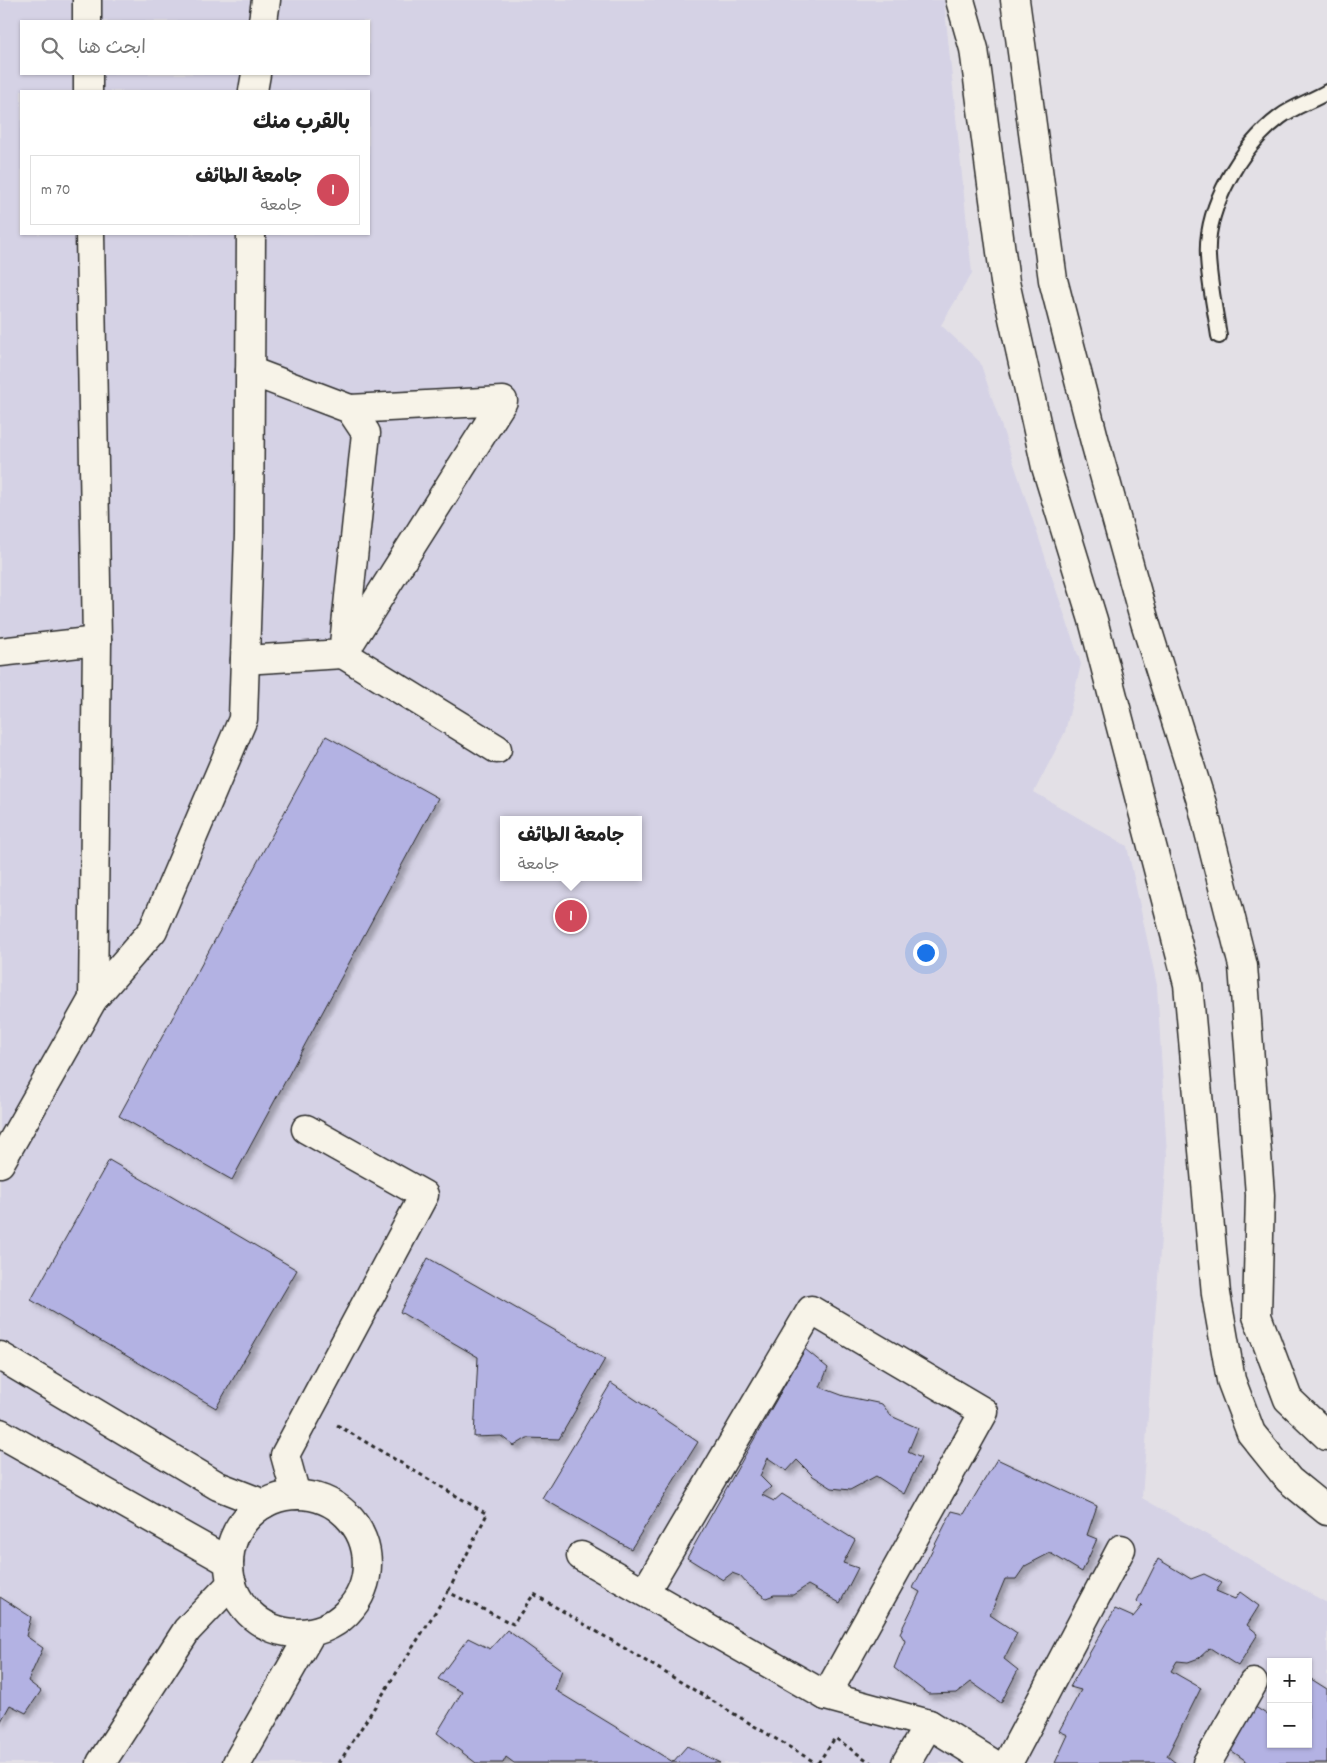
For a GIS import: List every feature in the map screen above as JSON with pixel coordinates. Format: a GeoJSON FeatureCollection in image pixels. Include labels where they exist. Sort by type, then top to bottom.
{"type":"FeatureCollection","features":[{"type":"Feature","properties":{"kind":"street"},"geometry":{"type":"LineString","coordinates":[[87,0],[87,20]]}},
{"type":"Feature","properties":{"kind":"street"},"geometry":{"type":"LineString","coordinates":[[263,20],[266,0]]}},
{"type":"Feature","properties":{"kind":"street"},"geometry":{"type":"LineString","coordinates":[[960,0],[974,49],[1005,282],[1046,466],[1092,620],[1188,984],[1216,1294],[1231,1380],[1251,1433],[1289,1480],[1327,1511]]}},
{"type":"Feature","properties":{"kind":"street"},"geometry":{"type":"LineString","coordinates":[[1015,0],[1053,280],[1097,452],[1145,622],[1202,804],[1243,966],[1260,1195],[1257,1316],[1288,1399],[1327,1436]]}},
{"type":"Feature","properties":{"kind":"street"},"geometry":{"type":"LineString","coordinates":[[88,75],[88,90]]}},
{"type":"Feature","properties":{"kind":"street"},"geometry":{"type":"LineString","coordinates":[[254,90],[256,75]]}},
{"type":"Feature","properties":{"kind":"street"},"geometry":{"type":"LineString","coordinates":[[90,235],[97,641],[93,999]]}},
{"type":"Feature","properties":{"kind":"street"},"geometry":{"type":"LineString","coordinates":[[0,1163],[93,999],[152,930],[243,719],[249,535],[251,235]]}},
{"type":"Feature","properties":{"kind":"street"},"geometry":{"type":"LineString","coordinates":[[250,371],[350,409],[502,401],[343,654]]}},
{"type":"Feature","properties":{"kind":"street"},"geometry":{"type":"LineString","coordinates":[[343,654],[366,432],[350,409]]}},
{"type":"Feature","properties":{"kind":"street"},"geometry":{"type":"LineString","coordinates":[[0,652],[97,641]]}},
{"type":"Feature","properties":{"kind":"street"},"geometry":{"type":"LineString","coordinates":[[245,660],[343,654],[497,749]]}},
{"type":"Feature","properties":{"kind":"street"},"geometry":{"type":"LineString","coordinates":[[296,1495],[285,1455],[424,1195],[306,1129]]}},
{"type":"Feature","properties":{"kind":"street"},"geometry":{"type":"LineString","coordinates":[[645,1592],[811,1310],[984,1412],[826,1696]]}},
{"type":"Feature","properties":{"kind":"street"},"geometry":{"type":"LineString","coordinates":[[0,1356],[218,1486],[264,1504]]}},
{"type":"Feature","properties":{"kind":"street"},"geometry":{"type":"LineString","coordinates":[[0,1433],[230,1573]]}},
{"type":"Feature","properties":{"kind":"street"},"geometry":{"type":"LineString","coordinates":[[296,1495],[319,1498],[339,1509],[355,1525],[365,1546],[367,1569],[362,1591],[350,1610],[332,1625],[310,1633],[288,1634],[266,1626],[248,1613],[235,1594],[230,1573],[230,1548],[239,1527],[254,1510],[274,1499],[296,1495]]}},
{"type":"Feature","properties":{"kind":"street"},"geometry":{"type":"LineString","coordinates":[[1008,1763],[1121,1549]]}},
{"type":"Feature","properties":{"kind":"street"},"geometry":{"type":"LineString","coordinates":[[580,1556],[826,1696],[929,1724],[992,1763]]}},
{"type":"Feature","properties":{"kind":"street"},"geometry":{"type":"LineString","coordinates":[[101,1763],[187,1630],[230,1573]]}},
{"type":"Feature","properties":{"kind":"street"},"geometry":{"type":"LineString","coordinates":[[237,1763],[310,1633]]}},
{"type":"Feature","properties":{"kind":"street"},"geometry":{"type":"LineString","coordinates":[[1207,1763],[1253,1683]]}},
{"type":"Feature","properties":{"kind":"street"},"geometry":{"type":"LineString","coordinates":[[906,1763],[929,1724]]}},
{"type":"Feature","properties":{"kind":"lane"},"geometry":{"type":"LineString","coordinates":[[1219,336],[1207,255],[1211,217],[1226,182],[1250,146],[1280,117],[1327,92]]}},
{"type":"Feature","properties":{"kind":"path"},"geometry":{"type":"LineString","coordinates":[[309,1409],[487,1514],[448,1592],[339,1763]]}},
{"type":"Feature","properties":{"kind":"path"},"geometry":{"type":"LineString","coordinates":[[448,1592],[513,1624],[534,1594],[817,1763],[834,1738],[871,1763]]}},
{"type":"Feature","properties":{"kind":"shaded area"},"geometry":{"type":"Polygon","coordinates":[[[0,0],[944,0],[972,273],[941,325],[980,362],[1081,664],[1065,732],[1034,792],[1127,846],[1157,985],[1167,1155],[1142,1498],[1327,1603],[1327,1763],[0,1763],[0,0]]]}},
{"type":"Feature","properties":{"kind":"building"},"geometry":{"type":"Polygon","coordinates":[[[326,736],[438,798],[232,1180],[119,1116],[326,736]]]}},
{"type":"Feature","properties":{"kind":"building"},"geometry":{"type":"Polygon","coordinates":[[[109,1160],[297,1270],[216,1408],[31,1300],[109,1160]]]}},
{"type":"Feature","properties":{"kind":"building"},"geometry":{"type":"Polygon","coordinates":[[[428,1258],[605,1359],[559,1439],[527,1438],[514,1446],[501,1436],[474,1437],[478,1357],[400,1312],[428,1258]]]}},
{"type":"Feature","properties":{"kind":"building"},"geometry":{"type":"Polygon","coordinates":[[[805,1349],[828,1368],[820,1387],[844,1396],[882,1404],[891,1416],[918,1428],[908,1452],[921,1458],[904,1494],[876,1476],[850,1490],[832,1488],[813,1476],[797,1460],[787,1471],[768,1458],[760,1476],[771,1487],[762,1495],[774,1501],[782,1494],[855,1540],[843,1563],[858,1568],[840,1603],[808,1585],[793,1595],[774,1595],[766,1598],[747,1584],[740,1576],[732,1573],[723,1580],[687,1558],[805,1349]]]}},
{"type":"Feature","properties":{"kind":"building"},"geometry":{"type":"Polygon","coordinates":[[[611,1383],[698,1442],[631,1549],[542,1498],[611,1383]]]}},
{"type":"Feature","properties":{"kind":"building"},"geometry":{"type":"Polygon","coordinates":[[[997,1459],[1097,1506],[1087,1535],[1097,1539],[1082,1572],[1050,1553],[1025,1566],[1016,1579],[1005,1579],[990,1615],[1017,1633],[1004,1659],[1018,1670],[1001,1703],[971,1682],[957,1693],[928,1694],[894,1668],[905,1641],[900,1633],[920,1592],[913,1588],[952,1511],[964,1514],[997,1459]]]}},
{"type":"Feature","properties":{"kind":"building"},"geometry":{"type":"Polygon","coordinates":[[[1158,1559],[1191,1579],[1204,1574],[1222,1583],[1216,1591],[1235,1599],[1240,1592],[1259,1606],[1247,1625],[1258,1634],[1238,1666],[1210,1648],[1199,1658],[1188,1662],[1177,1661],[1171,1671],[1201,1688],[1167,1756],[1176,1763],[1055,1763],[1068,1735],[1059,1731],[1081,1690],[1070,1687],[1115,1609],[1133,1617],[1142,1606],[1137,1601],[1158,1559]]]}},
{"type":"Feature","properties":{"kind":"building"},"geometry":{"type":"Polygon","coordinates":[[[0,1597],[31,1617],[26,1636],[43,1648],[28,1681],[41,1691],[26,1713],[10,1705],[0,1723],[0,1597]]]}},
{"type":"Feature","properties":{"kind":"building"},"geometry":{"type":"Polygon","coordinates":[[[507,1630],[562,1670],[555,1690],[673,1762],[687,1746],[720,1763],[514,1763],[506,1757],[503,1763],[476,1763],[437,1733],[462,1692],[438,1679],[468,1638],[490,1649],[507,1630]]]}},
{"type":"Feature","properties":{"kind":"building"},"geometry":{"type":"Polygon","coordinates":[[[1312,1680],[1327,1689],[1327,1763],[1249,1763],[1225,1746],[1249,1703],[1267,1714],[1267,1748],[1312,1748],[1312,1680]]]}},
{"type":"Feature","properties":{"kind":"place","name":"جامعة الطائف"},"geometry":{"type":"Point","coordinates":[571,916]}}]}
